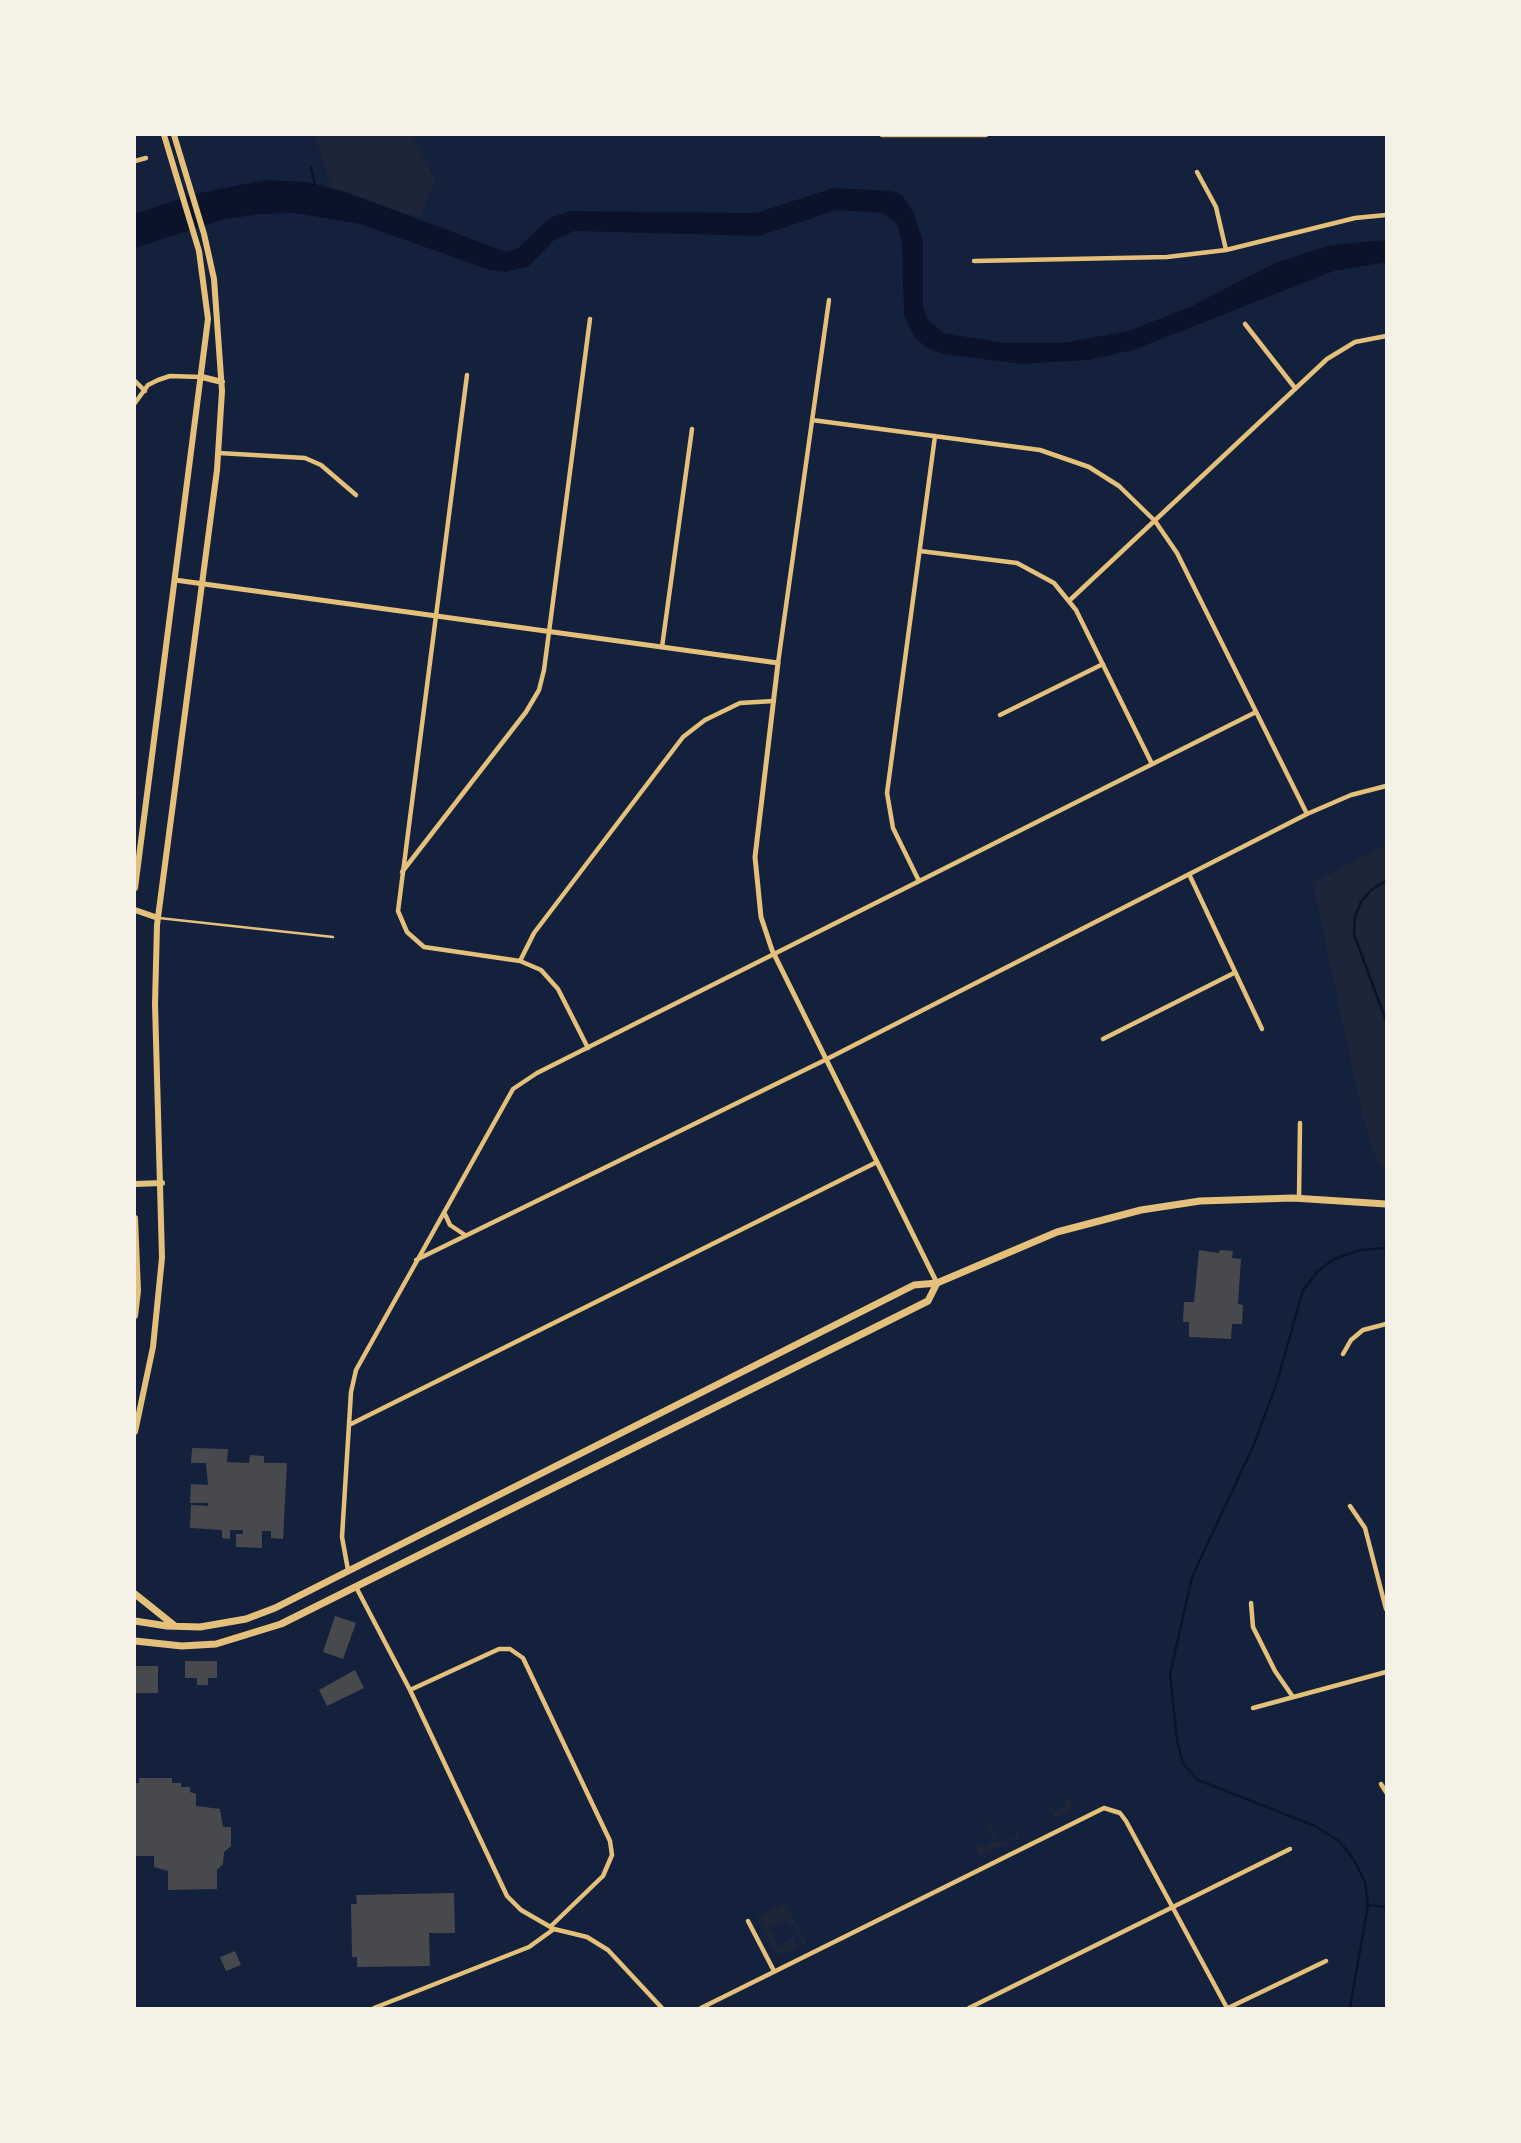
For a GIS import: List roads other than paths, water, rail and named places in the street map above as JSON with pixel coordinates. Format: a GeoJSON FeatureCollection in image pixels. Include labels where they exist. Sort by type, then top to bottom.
{"type":"FeatureCollection","features":[{"type":"Feature","properties":{"kind":"main road"},"geometry":{"type":"LineString","coordinates":[[135,888],[202,377],[208,304],[194,233],[164,135]]}},
{"type":"Feature","properties":{"kind":"main road"},"geometry":{"type":"LineString","coordinates":[[135,1432],[153,1347],[159,1288],[162,1183],[155,1004],[158,918],[219,453],[222,382],[218,307],[205,234],[174,135]]}},
{"type":"Feature","properties":{"kind":"main road"},"geometry":{"type":"LineString","coordinates":[[202,377],[222,382]]}},
{"type":"Feature","properties":{"kind":"main road"},"geometry":{"type":"LineString","coordinates":[[135,911],[158,918]]}},
{"type":"Feature","properties":{"kind":"main road"},"geometry":{"type":"LineString","coordinates":[[135,1184],[162,1183]]}},
{"type":"Feature","properties":{"kind":"main road"},"geometry":{"type":"LineString","coordinates":[[135,1621],[175,1627],[215,1625],[246,1619],[275,1608],[914,1285],[937,1283],[1029,1242],[1113,1216],[1200,1201],[1299,1198],[1386,1204]]}},
{"type":"Feature","properties":{"kind":"main road"},"geometry":{"type":"LineString","coordinates":[[135,1218],[138,1291],[135,1316]]}},
{"type":"Feature","properties":{"kind":"main road"},"geometry":{"type":"LineString","coordinates":[[135,1641],[182,1646],[232,1641],[281,1624],[928,1301],[937,1283]]}},
{"type":"Feature","properties":{"kind":"main road"},"geometry":{"type":"LineString","coordinates":[[810,1338],[818,1354]]}},
{"type":"Feature","properties":{"kind":"main road"},"geometry":{"type":"LineString","coordinates":[[348,1570],[356,1587]]}},
{"type":"Feature","properties":{"kind":"main road"},"geometry":{"type":"LineString","coordinates":[[135,1594],[175,1627]]}},
{"type":"Feature","properties":{"kind":"street"},"geometry":{"type":"LineString","coordinates":[[882,135],[986,135]]}},
{"type":"Feature","properties":{"kind":"street"},"geometry":{"type":"LineString","coordinates":[[135,161],[146,158]]}},
{"type":"Feature","properties":{"kind":"street"},"geometry":{"type":"LineString","coordinates":[[1197,172],[1216,207],[1226,250]]}},
{"type":"Feature","properties":{"kind":"street"},"geometry":{"type":"LineString","coordinates":[[974,261],[1167,257],[1226,250],[1355,218],[1386,215]]}},
{"type":"Feature","properties":{"kind":"street"},"geometry":{"type":"LineString","coordinates":[[829,300],[778,663],[755,872],[761,918],[774,955],[937,1283]]}},
{"type":"Feature","properties":{"kind":"street"},"geometry":{"type":"LineString","coordinates":[[402,873],[530,706],[542,680],[590,319]]}},
{"type":"Feature","properties":{"kind":"street"},"geometry":{"type":"LineString","coordinates":[[1245,324],[1294,388]]}},
{"type":"Feature","properties":{"kind":"street"},"geometry":{"type":"LineString","coordinates":[[1070,600],[1294,388],[1345,347],[1386,335]]}},
{"type":"Feature","properties":{"kind":"street"},"geometry":{"type":"LineString","coordinates":[[467,375],[398,903],[400,919],[407,932],[418,943],[438,951],[520,961],[541,970],[554,982],[588,1048]]}},
{"type":"Feature","properties":{"kind":"street"},"geometry":{"type":"LineString","coordinates":[[135,403],[148,385],[163,378],[202,377]]}},
{"type":"Feature","properties":{"kind":"street"},"geometry":{"type":"LineString","coordinates":[[135,381],[145,391]]}},
{"type":"Feature","properties":{"kind":"street"},"geometry":{"type":"LineString","coordinates":[[812,420],[1023,446],[1073,460],[1119,486],[1155,521],[1177,553],[1307,814]]}},
{"type":"Feature","properties":{"kind":"street"},"geometry":{"type":"LineString","coordinates":[[662,647],[692,429]]}},
{"type":"Feature","properties":{"kind":"street"},"geometry":{"type":"LineString","coordinates":[[919,881],[893,828],[887,793],[935,436]]}},
{"type":"Feature","properties":{"kind":"street"},"geometry":{"type":"LineString","coordinates":[[219,453],[305,458],[321,465],[356,495]]}},
{"type":"Feature","properties":{"kind":"street"},"geometry":{"type":"LineString","coordinates":[[920,551],[1007,561],[1027,566],[1054,583],[1070,600],[1152,764]]}},
{"type":"Feature","properties":{"kind":"street"},"geometry":{"type":"LineString","coordinates":[[175,580],[778,663]]}},
{"type":"Feature","properties":{"kind":"street"},"geometry":{"type":"LineString","coordinates":[[1000,715],[1103,664]]}},
{"type":"Feature","properties":{"kind":"street"},"geometry":{"type":"LineString","coordinates":[[520,961],[534,933],[683,737],[697,725],[740,703],[774,701]]}},
{"type":"Feature","properties":{"kind":"street"},"geometry":{"type":"LineString","coordinates":[[348,1570],[342,1538],[351,1392],[356,1370],[443,1210],[513,1090],[528,1078],[1256,712]]}},
{"type":"Feature","properties":{"kind":"street"},"geometry":{"type":"LineString","coordinates":[[416,1260],[826,1059],[1307,814],[1351,795],[1386,786]]}},
{"type":"Feature","properties":{"kind":"street"},"geometry":{"type":"LineString","coordinates":[[1189,874],[1262,1029]]}},
{"type":"Feature","properties":{"kind":"street"},"geometry":{"type":"LineString","coordinates":[[1103,1039],[1234,973]]}},
{"type":"Feature","properties":{"kind":"street"},"geometry":{"type":"LineString","coordinates":[[1299,1198],[1300,1123]]}},
{"type":"Feature","properties":{"kind":"street"},"geometry":{"type":"LineString","coordinates":[[349,1425],[877,1162]]}},
{"type":"Feature","properties":{"kind":"street"},"geometry":{"type":"LineString","coordinates":[[443,1210],[450,1225],[466,1236]]}},
{"type":"Feature","properties":{"kind":"street"},"geometry":{"type":"LineString","coordinates":[[1343,1354],[1351,1340],[1363,1330],[1386,1324]]}},
{"type":"Feature","properties":{"kind":"street"},"geometry":{"type":"LineString","coordinates":[[1350,1506],[1365,1528],[1384,1592],[1386,1609]]}},
{"type":"Feature","properties":{"kind":"street"},"geometry":{"type":"LineString","coordinates":[[356,1587],[410,1690],[504,1891],[521,1910],[552,1928],[587,1937],[608,1950],[662,2008]]}},
{"type":"Feature","properties":{"kind":"street"},"geometry":{"type":"LineString","coordinates":[[1251,1603],[1253,1627],[1275,1671],[1293,1697]]}},
{"type":"Feature","properties":{"kind":"street"},"geometry":{"type":"LineString","coordinates":[[374,2008],[529,1947],[552,1928],[607,1871],[611,1861],[612,1848],[523,1658],[515,1651],[499,1649],[410,1690]]}},
{"type":"Feature","properties":{"kind":"street"},"geometry":{"type":"LineString","coordinates":[[1253,1708],[1386,1672]]}},
{"type":"Feature","properties":{"kind":"street"},"geometry":{"type":"LineString","coordinates":[[1381,1784],[1386,1792]]}},
{"type":"Feature","properties":{"kind":"street"},"geometry":{"type":"LineString","coordinates":[[701,2008],[1104,1808],[1120,1813],[1126,1821],[1227,2008],[1326,1961]]}},
{"type":"Feature","properties":{"kind":"street"},"geometry":{"type":"LineString","coordinates":[[969,2008],[1290,1849]]}},
{"type":"Feature","properties":{"kind":"street"},"geometry":{"type":"LineString","coordinates":[[748,1921],[774,1972]]}},
{"type":"Feature","properties":{"kind":"lane"},"geometry":{"type":"LineString","coordinates":[[158,918],[333,937]]}},
{"type":"Feature","properties":{"kind":"waterway"},"geometry":{"type":"LineString","coordinates":[[311,167],[315,185]]}},
{"type":"Feature","properties":{"kind":"waterway"},"geometry":{"type":"LineString","coordinates":[[1386,881],[1371,890],[1361,902],[1355,917],[1354,934],[1386,1021]]}},
{"type":"Feature","properties":{"kind":"waterway"},"geometry":{"type":"LineString","coordinates":[[1386,1248],[1360,1250],[1334,1259],[1317,1272],[1303,1290],[1277,1382],[1255,1442],[1192,1577],[1170,1674],[1177,1740],[1183,1764],[1198,1780],[1315,1826],[1339,1841],[1354,1860],[1365,1882],[1368,1905],[1386,1907]]}},
{"type":"Feature","properties":{"kind":"waterway"},"geometry":{"type":"LineString","coordinates":[[1350,2008],[1368,1905]]}}]}
